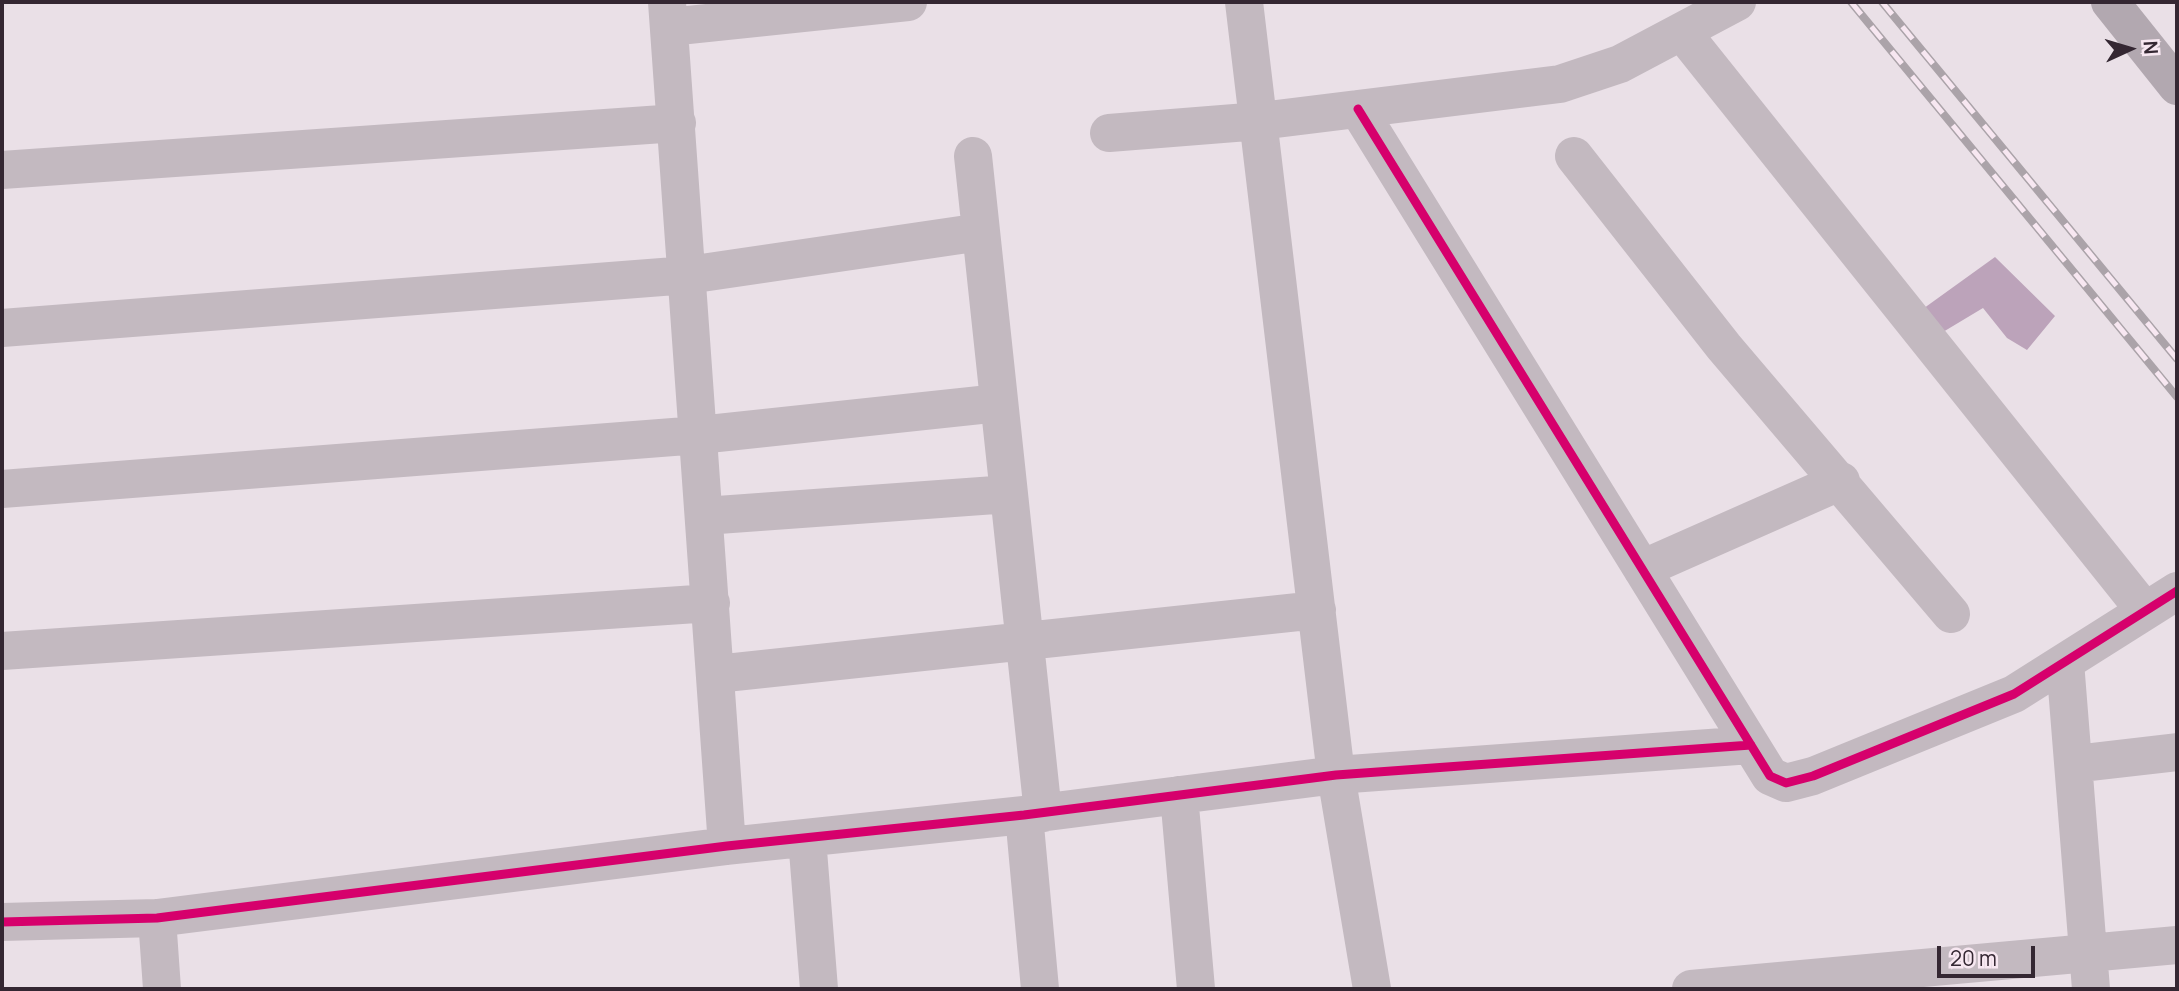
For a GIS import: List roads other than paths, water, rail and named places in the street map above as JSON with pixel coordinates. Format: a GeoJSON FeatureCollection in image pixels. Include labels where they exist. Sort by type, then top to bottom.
{"type":"FeatureCollection","features":[{"type":"Feature","properties":{"kind":"main road"},"geometry":{"type":"LineString","coordinates":[[2110,2],[2177,86]]}},
{"type":"Feature","properties":{"kind":"street"},"geometry":{"type":"LineString","coordinates":[[727,846],[668,15],[908,2]]}},
{"type":"Feature","properties":{"kind":"street"},"geometry":{"type":"LineString","coordinates":[[1244,2],[1336,775],[1372,989]]}},
{"type":"Feature","properties":{"kind":"street"},"geometry":{"type":"LineString","coordinates":[[1109,133],[1260,121],[1560,84],[1620,64],[1737,2]]}},
{"type":"Feature","properties":{"kind":"street"},"geometry":{"type":"LineString","coordinates":[[1682,32],[2145,611]]}},
{"type":"Feature","properties":{"kind":"street"},"geometry":{"type":"LineString","coordinates":[[1358,109],[1770,776],[1786,783],[1813,776],[2014,694],[2177,591]]}},
{"type":"Feature","properties":{"kind":"street"},"geometry":{"type":"LineString","coordinates":[[2,170],[677,122]]}},
{"type":"Feature","properties":{"kind":"street"},"geometry":{"type":"LineString","coordinates":[[973,156],[1025,642],[1040,989]]}},
{"type":"Feature","properties":{"kind":"street"},"geometry":{"type":"LineString","coordinates":[[1574,156],[1724,347],[1841,481],[1951,614]]}},
{"type":"Feature","properties":{"kind":"street"},"geometry":{"type":"LineString","coordinates":[[2,328],[688,275],[981,232]]}},
{"type":"Feature","properties":{"kind":"street"},"geometry":{"type":"LineString","coordinates":[[2,489],[699,435],[999,403]]}},
{"type":"Feature","properties":{"kind":"street"},"geometry":{"type":"LineString","coordinates":[[1642,569],[1841,481]]}},
{"type":"Feature","properties":{"kind":"street"},"geometry":{"type":"LineString","coordinates":[[704,516],[1009,494]]}},
{"type":"Feature","properties":{"kind":"street"},"geometry":{"type":"LineString","coordinates":[[2,651],[710,603]]}},
{"type":"Feature","properties":{"kind":"street"},"geometry":{"type":"LineString","coordinates":[[716,674],[1317,610]]}},
{"type":"Feature","properties":{"kind":"street"},"geometry":{"type":"LineString","coordinates":[[2065,662],[2090,971]]}},
{"type":"Feature","properties":{"kind":"street"},"geometry":{"type":"LineString","coordinates":[[2,922],[157,918],[727,846],[1033,814],[1336,775],[1751,745]]}},
{"type":"Feature","properties":{"kind":"street"},"geometry":{"type":"LineString","coordinates":[[2074,764],[2177,752]]}},
{"type":"Feature","properties":{"kind":"street"},"geometry":{"type":"LineString","coordinates":[[1180,795],[1196,989]]}},
{"type":"Feature","properties":{"kind":"street"},"geometry":{"type":"LineString","coordinates":[[807,838],[819,989]]}},
{"type":"Feature","properties":{"kind":"street"},"geometry":{"type":"LineString","coordinates":[[157,918],[162,989]]}},
{"type":"Feature","properties":{"kind":"street"},"geometry":{"type":"LineString","coordinates":[[1691,989],[2090,971],[2177,945]]}},
{"type":"Feature","properties":{"kind":"railway"},"geometry":{"type":"LineString","coordinates":[[1851,2],[2177,397]]}},
{"type":"Feature","properties":{"kind":"railway"},"geometry":{"type":"LineString","coordinates":[[1882,2],[2177,359]]}}]}
